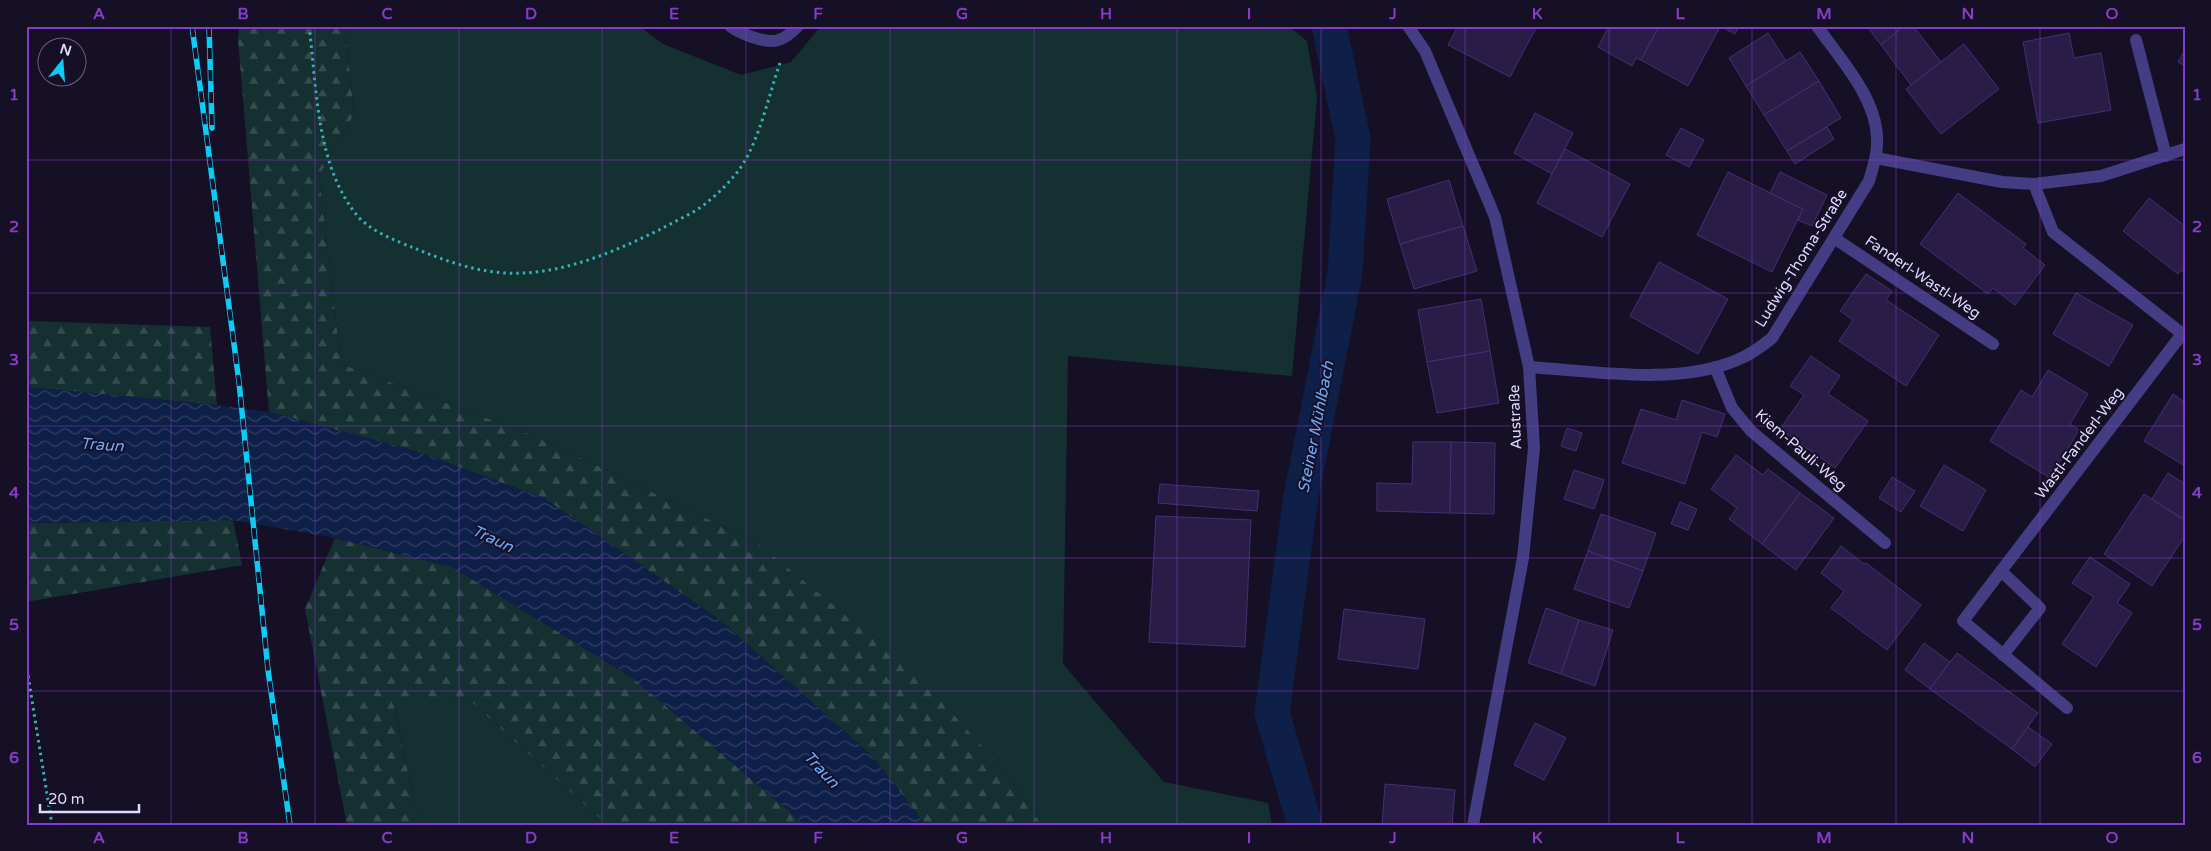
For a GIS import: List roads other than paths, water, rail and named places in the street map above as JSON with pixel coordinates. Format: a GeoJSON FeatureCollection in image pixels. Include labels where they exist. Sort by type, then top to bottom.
{"type":"FeatureCollection","features":[{"type":"Feature","properties":{"kind":"street"},"geometry":{"type":"LineString","coordinates":[[730,26],[736,31],[769,43],[788,37],[798,26]]}},
{"type":"Feature","properties":{"kind":"street","name":"Austraße"},"geometry":{"type":"LineString","coordinates":[[1408,26],[1425,51],[1494,217],[1529,367],[1534,448],[1523,558],[1473,825]]}},
{"type":"Feature","properties":{"kind":"street","name":"Ludwig-Thoma-Straße"},"geometry":{"type":"LineString","coordinates":[[1529,367],[1652,375],[1681,373],[1736,361],[1756,351],[1772,338],[1869,181],[1876,158],[1877,138],[1869,101],[1817,26]]}},
{"type":"Feature","properties":{"kind":"street"},"geometry":{"type":"LineString","coordinates":[[2136,40],[2166,156]]}},
{"type":"Feature","properties":{"kind":"street"},"geometry":{"type":"LineString","coordinates":[[1876,158],[2002,182],[2034,184],[2101,176],[2185,149]]}},
{"type":"Feature","properties":{"kind":"street"},"geometry":{"type":"LineString","coordinates":[[2034,184],[2053,232],[2184,335]]}},
{"type":"Feature","properties":{"kind":"street","name":"Fanderl-Wastl-Weg"},"geometry":{"type":"LineString","coordinates":[[1834,238],[1993,344]]}},
{"type":"Feature","properties":{"kind":"street","name":"Wastl-Fanderl-Weg"},"geometry":{"type":"LineString","coordinates":[[2067,708],[1963,621],[2184,335]]}},
{"type":"Feature","properties":{"kind":"street","name":"Kiem-Pauli-Weg"},"geometry":{"type":"LineString","coordinates":[[1715,367],[1732,408],[1751,431],[1885,543]]}},
{"type":"Feature","properties":{"kind":"street"},"geometry":{"type":"LineString","coordinates":[[2001,571],[2040,608],[2003,655]]}},
{"type":"Feature","properties":{"kind":"water","name":"Traun"},"geometry":{"type":"Polygon","coordinates":[[[26,387],[217,405],[269,412],[412,450],[544,498],[720,620],[873,757],[926,825],[805,825],[633,678],[452,567],[335,538],[233,520],[26,523],[26,387]]]}},
{"type":"Feature","properties":{"kind":"waterway","name":"Steiner Mühlbach"},"geometry":{"type":"LineString","coordinates":[[1305,825],[1272,713],[1300,502],[1345,273],[1353,139],[1329,26]]}},
{"type":"Feature","properties":{"kind":"railway"},"geometry":{"type":"LineString","coordinates":[[192,26],[239,382],[268,670],[290,825]]}},
{"type":"Feature","properties":{"kind":"railway"},"geometry":{"type":"LineString","coordinates":[[209,26],[212,128]]}}]}
